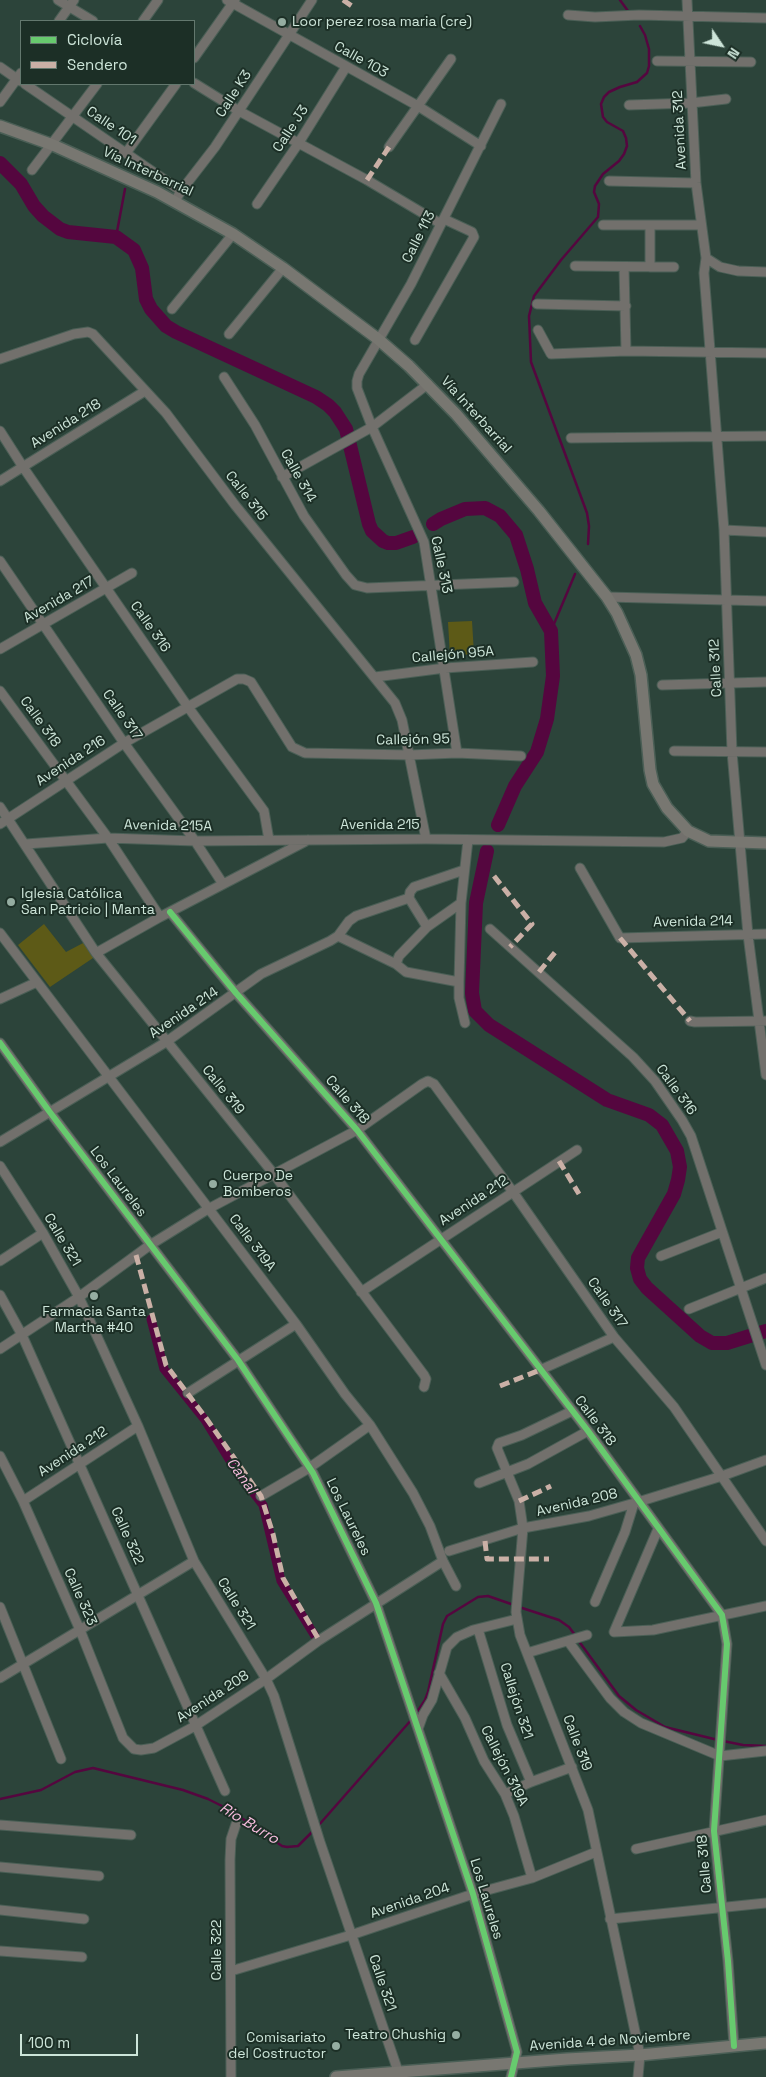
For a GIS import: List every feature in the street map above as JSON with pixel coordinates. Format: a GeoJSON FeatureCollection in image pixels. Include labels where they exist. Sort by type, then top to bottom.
{"type":"FeatureCollection","features":[{"type":"Feature","properties":{"kind":"main road","name":"Vía Interbarrial"},"geometry":{"type":"LineString","coordinates":[[0,126],[53,145],[178,196],[283,268],[378,339],[428,384],[522,489],[607,597],[626,630],[636,655],[641,675],[653,784],[667,808],[688,831],[709,841],[766,843]]}},
{"type":"Feature","properties":{"kind":"main road","name":"Avenida 4 de Noviembre"},"geometry":{"type":"LineString","coordinates":[[336,2077],[640,2055],[766,2043]]}},
{"type":"Feature","properties":{"kind":"street"},"geometry":{"type":"LineString","coordinates":[[58,0],[71,3],[92,20]]}},
{"type":"Feature","properties":{"kind":"street"},"geometry":{"type":"LineString","coordinates":[[144,20],[158,0]]}},
{"type":"Feature","properties":{"kind":"street","name":"Calle K3"},"geometry":{"type":"LineString","coordinates":[[178,196],[205,162],[312,0]]}},
{"type":"Feature","properties":{"kind":"street","name":"Avenida 312"},"geometry":{"type":"LineString","coordinates":[[687,0],[696,183],[700,225],[706,258]]}},
{"type":"Feature","properties":{"kind":"street"},"geometry":{"type":"LineString","coordinates":[[195,56],[232,1]]}},
{"type":"Feature","properties":{"kind":"street","name":"Calle 103"},"geometry":{"type":"LineString","coordinates":[[232,1],[289,35],[418,106],[481,146]]}},
{"type":"Feature","properties":{"kind":"street"},"geometry":{"type":"LineString","coordinates":[[59,20],[71,3]]}},
{"type":"Feature","properties":{"kind":"street"},"geometry":{"type":"LineString","coordinates":[[568,15],[595,17],[639,15],[765,18]]}},
{"type":"Feature","properties":{"kind":"street"},"geometry":{"type":"LineString","coordinates":[[389,147],[451,58]]}},
{"type":"Feature","properties":{"kind":"street"},"geometry":{"type":"LineString","coordinates":[[657,61],[751,62]]}},
{"type":"Feature","properties":{"kind":"street","name":"Calle 101"},"geometry":{"type":"LineString","coordinates":[[0,67],[20,78]]}},
{"type":"Feature","properties":{"kind":"street","name":"Calle J3"},"geometry":{"type":"LineString","coordinates":[[257,204],[298,144],[346,67]]}},
{"type":"Feature","properties":{"kind":"street"},"geometry":{"type":"LineString","coordinates":[[0,102],[20,80]]}},
{"type":"Feature","properties":{"kind":"street"},"geometry":{"type":"LineString","coordinates":[[195,84],[298,144],[443,222],[472,232],[474,237],[415,340]]}},
{"type":"Feature","properties":{"kind":"street","name":"Calle 101"},"geometry":{"type":"LineString","coordinates":[[29,85],[126,153],[178,196]]}},
{"type":"Feature","properties":{"kind":"street"},"geometry":{"type":"LineString","coordinates":[[32,170],[53,145],[96,85]]}},
{"type":"Feature","properties":{"kind":"street"},"geometry":{"type":"LineString","coordinates":[[126,153],[175,85]]}},
{"type":"Feature","properties":{"kind":"street"},"geometry":{"type":"LineString","coordinates":[[629,106],[726,99]]}},
{"type":"Feature","properties":{"kind":"street","name":"Calle 113"},"geometry":{"type":"LineString","coordinates":[[378,339],[411,284],[501,104]]}},
{"type":"Feature","properties":{"kind":"street"},"geometry":{"type":"LineString","coordinates":[[609,181],[696,183]]}},
{"type":"Feature","properties":{"kind":"street"},"geometry":{"type":"LineString","coordinates":[[603,225],[700,225]]}},
{"type":"Feature","properties":{"kind":"street"},"geometry":{"type":"LineString","coordinates":[[650,226],[650,267]]}},
{"type":"Feature","properties":{"kind":"street"},"geometry":{"type":"LineString","coordinates":[[172,309],[233,234]]}},
{"type":"Feature","properties":{"kind":"street"},"geometry":{"type":"LineString","coordinates":[[706,258],[720,267],[766,272]]}},
{"type":"Feature","properties":{"kind":"street","name":"Calle 312"},"geometry":{"type":"LineString","coordinates":[[706,258],[704,273],[715,437],[724,530],[732,752],[748,935],[762,1021],[766,1075]]}},
{"type":"Feature","properties":{"kind":"street"},"geometry":{"type":"LineString","coordinates":[[575,266],[674,267]]}},
{"type":"Feature","properties":{"kind":"street"},"geometry":{"type":"LineString","coordinates":[[624,267],[626,351]]}},
{"type":"Feature","properties":{"kind":"street"},"geometry":{"type":"LineString","coordinates":[[229,334],[283,268]]}},
{"type":"Feature","properties":{"kind":"street"},"geometry":{"type":"LineString","coordinates":[[538,304],[626,306]]}},
{"type":"Feature","properties":{"kind":"street"},"geometry":{"type":"LineString","coordinates":[[538,330],[550,354],[626,351],[766,354]]}},
{"type":"Feature","properties":{"kind":"street","name":"Calle 315"},"geometry":{"type":"LineString","coordinates":[[0,359],[85,332],[93,334],[146,390],[166,413],[235,505],[389,694],[399,712],[410,755],[426,839]]}},
{"type":"Feature","properties":{"kind":"street","name":"Calle 313"},"geometry":{"type":"LineString","coordinates":[[378,339],[359,374],[357,388],[372,427],[424,542],[457,753]]}},
{"type":"Feature","properties":{"kind":"street","name":"Calle 314"},"geometry":{"type":"LineString","coordinates":[[224,377],[255,425],[304,516],[355,585],[367,588],[432,586]]}},
{"type":"Feature","properties":{"kind":"street"},"geometry":{"type":"LineString","coordinates":[[282,477],[372,427],[428,384]]}},
{"type":"Feature","properties":{"kind":"street","name":"Avenida 218"},"geometry":{"type":"LineString","coordinates":[[0,481],[146,390]]}},
{"type":"Feature","properties":{"kind":"street","name":"Calle 316"},"geometry":{"type":"LineString","coordinates":[[0,432],[188,706],[264,811],[269,840]]}},
{"type":"Feature","properties":{"kind":"street"},"geometry":{"type":"LineString","coordinates":[[571,438],[766,436]]}},
{"type":"Feature","properties":{"kind":"street"},"geometry":{"type":"LineString","coordinates":[[724,530],[766,532]]}},
{"type":"Feature","properties":{"kind":"street","name":"Calle 317"},"geometry":{"type":"LineString","coordinates":[[0,561],[124,743],[196,841],[223,884]]}},
{"type":"Feature","properties":{"kind":"street","name":"Avenida 217"},"geometry":{"type":"LineString","coordinates":[[0,649],[132,573]]}},
{"type":"Feature","properties":{"kind":"street"},"geometry":{"type":"LineString","coordinates":[[432,586],[514,582]]}},
{"type":"Feature","properties":{"kind":"street"},"geometry":{"type":"LineString","coordinates":[[607,597],[766,600]]}},
{"type":"Feature","properties":{"kind":"street","name":"Callejón 95A"},"geometry":{"type":"LineString","coordinates":[[375,677],[445,668],[533,662]]}},
{"type":"Feature","properties":{"kind":"street","name":"Avenida 216"},"geometry":{"type":"LineString","coordinates":[[0,824],[124,743],[237,679],[251,682],[292,747],[305,754]]}},
{"type":"Feature","properties":{"kind":"street"},"geometry":{"type":"LineString","coordinates":[[662,685],[766,682]]}},
{"type":"Feature","properties":{"kind":"street","name":"Calle 318"},"geometry":{"type":"LineString","coordinates":[[0,691],[108,838],[160,916]]}},
{"type":"Feature","properties":{"kind":"street"},"geometry":{"type":"LineString","coordinates":[[674,751],[766,752]]}},
{"type":"Feature","properties":{"kind":"street","name":"Callejón 95"},"geometry":{"type":"LineString","coordinates":[[305,754],[410,755],[457,753],[521,756]]}},
{"type":"Feature","properties":{"kind":"street","name":"Calle 319"},"geometry":{"type":"LineString","coordinates":[[0,807],[96,953],[273,1173],[424,1375],[426,1379],[424,1387]]}},
{"type":"Feature","properties":{"kind":"street","name":"Avenida 215"},"geometry":{"type":"LineString","coordinates":[[96,953],[160,916],[310,839],[664,842],[682,838],[688,831]]}},
{"type":"Feature","properties":{"kind":"street","name":"Avenida 215A"},"geometry":{"type":"LineString","coordinates":[[26,844],[108,838],[196,841],[310,839]]}},
{"type":"Feature","properties":{"kind":"street"},"geometry":{"type":"LineString","coordinates":[[465,1023],[459,998],[459,982],[461,903],[468,840]]}},
{"type":"Feature","properties":{"kind":"street","name":"Avenida 214"},"geometry":{"type":"LineString","coordinates":[[580,868],[620,938],[766,934]]}},
{"type":"Feature","properties":{"kind":"street"},"geometry":{"type":"LineString","coordinates":[[427,927],[409,898],[410,892],[414,887],[464,870]]}},
{"type":"Feature","properties":{"kind":"street","name":"Avenida 214"},"geometry":{"type":"LineString","coordinates":[[0,1142],[166,1042],[261,974],[338,936],[349,921],[356,916],[409,898]]}},
{"type":"Feature","properties":{"kind":"street"},"geometry":{"type":"LineString","coordinates":[[396,964],[399,956],[427,927],[461,903]]}},
{"type":"Feature","properties":{"kind":"street","name":"Calle 318"},"geometry":{"type":"LineString","coordinates":[[170,912],[236,993],[357,1130],[442,1238],[588,1431],[636,1503],[658,1529],[722,1615],[727,1644],[723,1725],[714,1831],[734,2046]]}},
{"type":"Feature","properties":{"kind":"street","name":"Calle 316"},"geometry":{"type":"LineString","coordinates":[[490,929],[633,1057],[655,1081],[691,1136],[766,1365]]}},
{"type":"Feature","properties":{"kind":"street","name":"Calle 319A"},"geometry":{"type":"LineString","coordinates":[[0,933],[296,1324],[344,1394],[370,1425],[413,1492],[456,1586]]}},
{"type":"Feature","properties":{"kind":"street"},"geometry":{"type":"LineString","coordinates":[[338,936],[396,964],[406,972],[459,982]]}},
{"type":"Feature","properties":{"kind":"street"},"geometry":{"type":"LineString","coordinates":[[0,999],[37,982]]}},
{"type":"Feature","properties":{"kind":"street"},"geometry":{"type":"LineString","coordinates":[[690,1021],[762,1021]]}},
{"type":"Feature","properties":{"kind":"street","name":"Los Laureles"},"geometry":{"type":"LineString","coordinates":[[0,1043],[49,1111],[238,1360],[310,1468],[376,1603],[473,1894],[517,2052],[511,2077]]}},
{"type":"Feature","properties":{"kind":"street","name":"Calle 317"},"geometry":{"type":"LineString","coordinates":[[357,1130],[422,1084],[428,1082],[434,1084],[513,1192],[614,1337],[674,1407],[766,1541]]}},
{"type":"Feature","properties":{"kind":"street"},"geometry":{"type":"LineString","coordinates":[[0,1349],[79,1297],[150,1245],[208,1209],[357,1130]]}},
{"type":"Feature","properties":{"kind":"street","name":"Avenida 212"},"geometry":{"type":"LineString","coordinates":[[361,1292],[577,1150]]}},
{"type":"Feature","properties":{"kind":"street","name":"Calle 321"},"geometry":{"type":"LineString","coordinates":[[0,1166],[43,1233],[79,1297],[138,1426],[194,1561],[266,1678],[282,1717],[320,1842],[398,2074]]}},
{"type":"Feature","properties":{"kind":"street"},"geometry":{"type":"LineString","coordinates":[[661,1256],[722,1232]]}},
{"type":"Feature","properties":{"kind":"street"},"geometry":{"type":"LineString","coordinates":[[0,1261],[43,1233]]}},
{"type":"Feature","properties":{"kind":"street"},"geometry":{"type":"LineString","coordinates":[[688,1309],[766,1278]]}},
{"type":"Feature","properties":{"kind":"street","name":"Calle 322"},"geometry":{"type":"LineString","coordinates":[[0,1295],[22,1335],[225,1791]]}},
{"type":"Feature","properties":{"kind":"street"},"geometry":{"type":"LineString","coordinates":[[188,1393],[296,1324]]}},
{"type":"Feature","properties":{"kind":"street"},"geometry":{"type":"LineString","coordinates":[[540,1370],[614,1337]]}},
{"type":"Feature","properties":{"kind":"street","name":"Calle 319"},"geometry":{"type":"LineString","coordinates":[[572,1411],[497,1445],[519,1501],[523,1528],[516,1616],[520,1635],[588,1810],[640,2055],[638,2077]]}},
{"type":"Feature","properties":{"kind":"street"},"geometry":{"type":"LineString","coordinates":[[260,1496],[310,1468],[370,1425]]}},
{"type":"Feature","properties":{"kind":"street","name":"Avenida 212"},"geometry":{"type":"LineString","coordinates":[[23,1501],[138,1426]]}},
{"type":"Feature","properties":{"kind":"street"},"geometry":{"type":"LineString","coordinates":[[479,1483],[528,1464],[588,1431]]}},
{"type":"Feature","properties":{"kind":"street","name":"Calle 323"},"geometry":{"type":"LineString","coordinates":[[0,1456],[23,1501],[80,1630],[123,1738],[134,1749]]}},
{"type":"Feature","properties":{"kind":"street","name":"Avenida 208"},"geometry":{"type":"LineString","coordinates":[[450,1551],[523,1528],[589,1516],[636,1503],[766,1460]]}},
{"type":"Feature","properties":{"kind":"street"},"geometry":{"type":"LineString","coordinates":[[595,1602],[636,1503]]}},
{"type":"Feature","properties":{"kind":"street"},"geometry":{"type":"LineString","coordinates":[[658,1529],[614,1632],[653,1630],[766,1606]]}},
{"type":"Feature","properties":{"kind":"street"},"geometry":{"type":"LineString","coordinates":[[0,1678],[194,1561]]}},
{"type":"Feature","properties":{"kind":"street","name":"Avenida 208"},"geometry":{"type":"LineString","coordinates":[[134,1749],[148,1750],[154,1748],[196,1726],[316,1642],[443,1561]]}},
{"type":"Feature","properties":{"kind":"street"},"geometry":{"type":"LineString","coordinates":[[0,1607],[61,1759]]}},
{"type":"Feature","properties":{"kind":"street"},"geometry":{"type":"LineString","coordinates":[[417,1726],[432,1700],[446,1647],[457,1637],[516,1616]]}},
{"type":"Feature","properties":{"kind":"street","name":"Callejón 321"},"geometry":{"type":"LineString","coordinates":[[478,1629],[507,1726],[531,1782]]}},
{"type":"Feature","properties":{"kind":"street"},"geometry":{"type":"LineString","coordinates":[[527,1653],[587,1635]]}},
{"type":"Feature","properties":{"kind":"street"},"geometry":{"type":"LineString","coordinates":[[570,1640],[610,1698],[624,1712],[641,1723],[721,1753],[766,1751]]}},
{"type":"Feature","properties":{"kind":"street","name":"Callejón 319A"},"geometry":{"type":"LineString","coordinates":[[439,1673],[466,1718],[484,1761],[505,1794],[514,1816],[532,1878]]}},
{"type":"Feature","properties":{"kind":"street"},"geometry":{"type":"LineString","coordinates":[[505,1794],[572,1767]]}},
{"type":"Feature","properties":{"kind":"street"},"geometry":{"type":"LineString","coordinates":[[636,1849],[766,1820]]}},
{"type":"Feature","properties":{"kind":"street","name":"Calle 322"},"geometry":{"type":"LineString","coordinates":[[231,2077],[230,1860],[231,1839],[236,1824]]}},
{"type":"Feature","properties":{"kind":"street"},"geometry":{"type":"LineString","coordinates":[[0,1825],[131,1835]]}},
{"type":"Feature","properties":{"kind":"street","name":"Avenida 204"},"geometry":{"type":"LineString","coordinates":[[231,1971],[351,1935],[473,1894],[532,1878],[596,1852]]}},
{"type":"Feature","properties":{"kind":"street"},"geometry":{"type":"LineString","coordinates":[[0,1867],[99,1876]]}},
{"type":"Feature","properties":{"kind":"street"},"geometry":{"type":"LineString","coordinates":[[610,1919],[766,1902]]}},
{"type":"Feature","properties":{"kind":"street"},"geometry":{"type":"LineString","coordinates":[[0,1910],[84,1919]]}},
{"type":"Feature","properties":{"kind":"street"},"geometry":{"type":"LineString","coordinates":[[0,1951],[82,1957]]}},
{"type":"Feature","properties":{"kind":"shaded area"},"geometry":{"type":"Polygon","coordinates":[[[472,621],[474,654],[450,656],[448,622],[472,621]]]}},
{"type":"Feature","properties":{"kind":"shaded area"},"geometry":{"type":"Polygon","coordinates":[[[44,924],[66,952],[85,942],[96,956],[50,987],[18,945],[44,924]]]}},
{"type":"Feature","properties":{"kind":"waterway"},"geometry":{"type":"LineString","coordinates":[[620,0],[628,11]]}},
{"type":"Feature","properties":{"kind":"waterway"},"geometry":{"type":"LineString","coordinates":[[588,544],[589,526],[587,513],[531,362],[529,316],[534,296],[561,260],[598,217],[599,204],[594,192],[595,186],[603,174],[619,161],[624,154],[627,146],[623,131],[607,122],[603,117],[601,104],[609,92],[637,82],[647,73],[649,49],[640,26]]}},
{"type":"Feature","properties":{"kind":"waterway"},"geometry":{"type":"LineString","coordinates":[[0,163],[21,184],[34,206],[43,216],[60,229],[68,232],[116,237],[134,250],[142,268],[146,299],[151,309],[166,326],[316,397],[328,405],[346,429],[372,531],[388,543],[396,543],[413,537]]}},
{"type":"Feature","properties":{"kind":"waterway"},"geometry":{"type":"LineString","coordinates":[[116,237],[125,189]]}},
{"type":"Feature","properties":{"kind":"waterway"},"geometry":{"type":"LineString","coordinates":[[433,524],[465,509],[485,508],[500,516],[516,535],[535,603],[551,631],[553,676],[547,719],[537,752],[515,786],[498,825]]}},
{"type":"Feature","properties":{"kind":"waterway"},"geometry":{"type":"LineString","coordinates":[[551,631],[575,574]]}},
{"type":"Feature","properties":{"kind":"waterway"},"geometry":{"type":"LineString","coordinates":[[487,851],[476,903],[472,993],[475,1011],[489,1025],[607,1100],[649,1115],[662,1125],[677,1151],[680,1167],[674,1194],[638,1258],[637,1268],[640,1279],[647,1288],[700,1336],[712,1343],[727,1343],[766,1331]]}},
{"type":"Feature","properties":{"kind":"waterway","name":"Canal"},"geometry":{"type":"LineString","coordinates":[[151,1319],[164,1369],[205,1420],[235,1469],[263,1505],[281,1581],[318,1641]]}},
{"type":"Feature","properties":{"kind":"waterway","name":"Rio Burro"},"geometry":{"type":"LineString","coordinates":[[415,1715],[428,1692],[443,1624],[447,1616],[478,1597],[488,1596],[514,1605]]}},
{"type":"Feature","properties":{"kind":"waterway"},"geometry":{"type":"LineString","coordinates":[[519,1607],[559,1620],[569,1627],[575,1635]]}},
{"type":"Feature","properties":{"kind":"waterway"},"geometry":{"type":"LineString","coordinates":[[578,1640],[619,1696],[636,1710],[665,1727],[718,1740]]}},
{"type":"Feature","properties":{"kind":"waterway","name":"Rio Burro"},"geometry":{"type":"LineString","coordinates":[[318,1826],[412,1719]]}},
{"type":"Feature","properties":{"kind":"waterway"},"geometry":{"type":"LineString","coordinates":[[723,1741],[743,1745],[766,1746]]}},
{"type":"Feature","properties":{"kind":"waterway","name":"Rio Burro"},"geometry":{"type":"LineString","coordinates":[[0,1799],[41,1790],[75,1772],[93,1768],[183,1790],[208,1799],[230,1810],[282,1846],[298,1846],[314,1830]]}},
{"type":"Feature","properties":{"kind":"marked path"},"geometry":{"type":"LineString","coordinates":[[343,0],[352,6]]}},
{"type":"Feature","properties":{"kind":"marked path"},"geometry":{"type":"LineString","coordinates":[[367,180],[389,147]]}},
{"type":"Feature","properties":{"kind":"marked path"},"geometry":{"type":"LineString","coordinates":[[494,876],[532,924],[510,947]]}},
{"type":"Feature","properties":{"kind":"marked path"},"geometry":{"type":"LineString","coordinates":[[620,938],[690,1021]]}},
{"type":"Feature","properties":{"kind":"marked path"},"geometry":{"type":"LineString","coordinates":[[539,972],[557,950]]}},
{"type":"Feature","properties":{"kind":"marked path"},"geometry":{"type":"LineString","coordinates":[[559,1161],[579,1194]]}},
{"type":"Feature","properties":{"kind":"marked path"},"geometry":{"type":"LineString","coordinates":[[136,1255],[166,1365],[261,1496],[273,1534],[283,1578],[319,1640]]}},
{"type":"Feature","properties":{"kind":"marked path"},"geometry":{"type":"LineString","coordinates":[[500,1386],[540,1370]]}},
{"type":"Feature","properties":{"kind":"marked path"},"geometry":{"type":"LineString","coordinates":[[519,1501],[551,1486]]}},
{"type":"Feature","properties":{"kind":"marked path"},"geometry":{"type":"LineString","coordinates":[[485,1541],[487,1559],[549,1559]]}},
{"type":"Feature","properties":{"kind":"cycle path"},"geometry":{"type":"LineString","coordinates":[[170,912],[236,993],[357,1130],[588,1431],[722,1615],[727,1644],[714,1831],[728,1961],[734,2046]]}},
{"type":"Feature","properties":{"kind":"cycle path"},"geometry":{"type":"LineString","coordinates":[[0,1043],[49,1111],[238,1360],[313,1473],[376,1603],[473,1894],[517,2052],[511,2077]]}},
{"type":"Feature","properties":{"kind":"place","name":"Loor perez rosa maria (cre)"},"geometry":{"type":"Point","coordinates":[282,22]}},
{"type":"Feature","properties":{"kind":"place","name":"Iglesia Católica San Patricio | Manta"},"geometry":{"type":"Point","coordinates":[11,902]}},
{"type":"Feature","properties":{"kind":"place","name":"Cuerpo De Bomberos"},"geometry":{"type":"Point","coordinates":[213,1184]}},
{"type":"Feature","properties":{"kind":"place","name":"Farmacia Santa Martha #40"},"geometry":{"type":"Point","coordinates":[94,1296]}},
{"type":"Feature","properties":{"kind":"place","name":"Teatro Chushig"},"geometry":{"type":"Point","coordinates":[456,2035]}},
{"type":"Feature","properties":{"kind":"place","name":"Comisariato del Costructor"},"geometry":{"type":"Point","coordinates":[336,2046]}}]}
